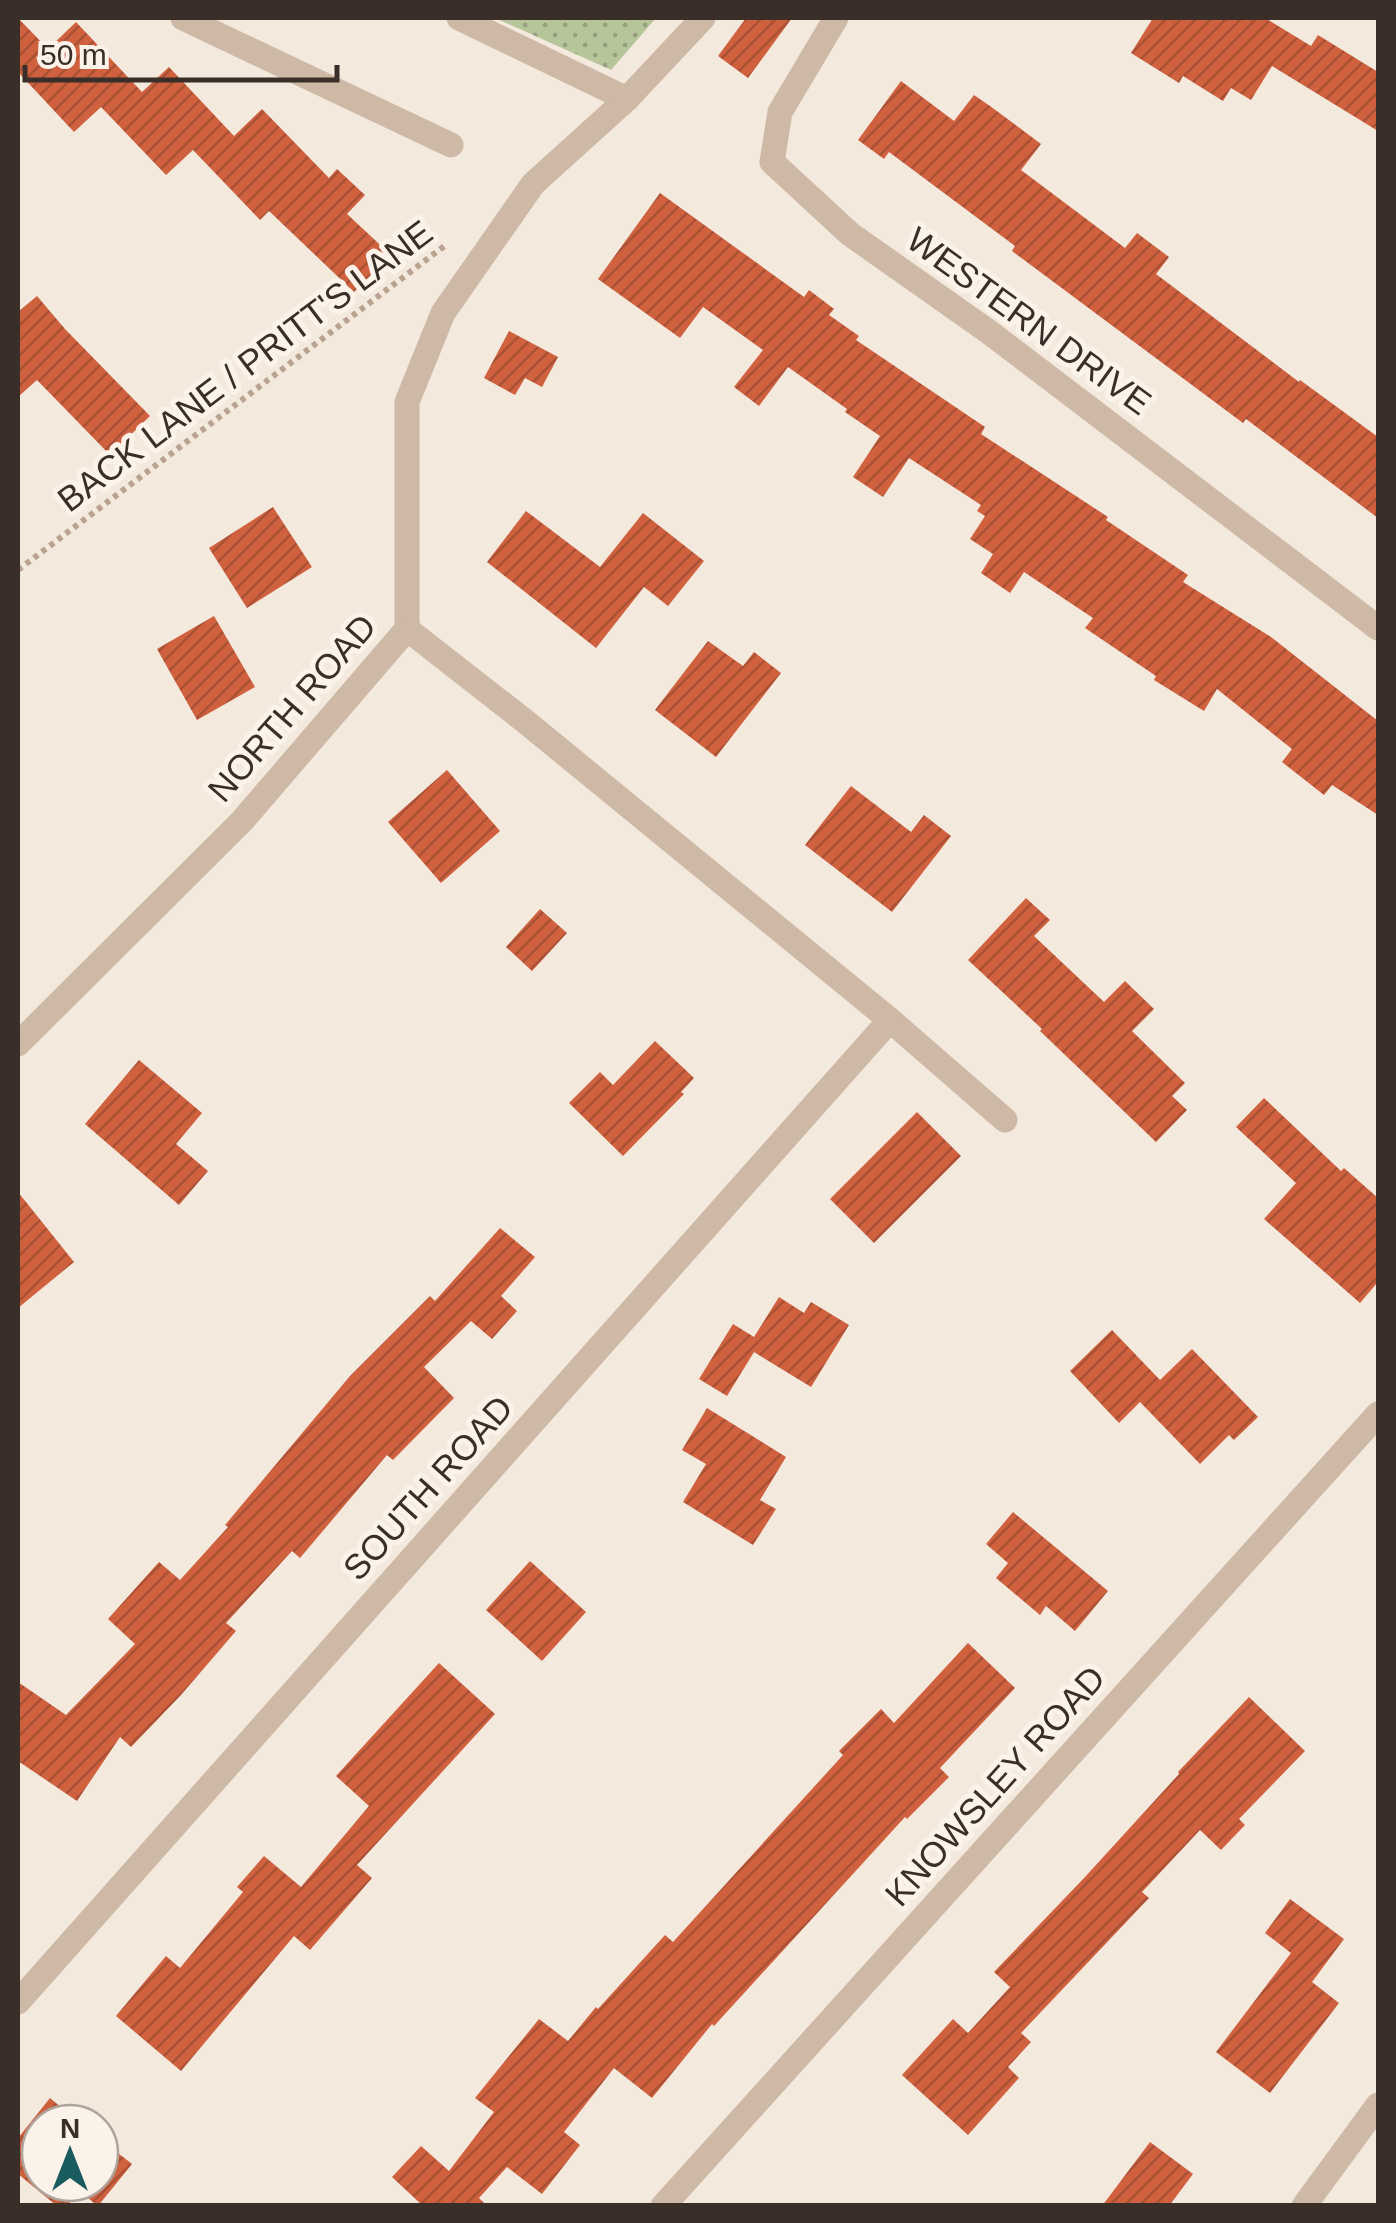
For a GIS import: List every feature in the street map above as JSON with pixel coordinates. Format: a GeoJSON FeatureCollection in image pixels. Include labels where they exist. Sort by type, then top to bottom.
{"type":"FeatureCollection","features":[{"type":"Feature","properties":{"kind":"street"},"geometry":{"type":"LineString","coordinates":[[184,18],[451,144]]}},
{"type":"Feature","properties":{"kind":"street"},"geometry":{"type":"LineString","coordinates":[[459,18],[627,100]]}},
{"type":"Feature","properties":{"kind":"street","name":"NORTH ROAD"},"geometry":{"type":"LineString","coordinates":[[18,1044],[242,821],[407,629],[407,402],[443,313],[533,184],[627,100],[703,18]]}},
{"type":"Feature","properties":{"kind":"street","name":"WESTERN DRIVE"},"geometry":{"type":"LineString","coordinates":[[836,18],[780,112],[772,162],[850,234],[990,332],[1378,628]]}},
{"type":"Feature","properties":{"kind":"street"},"geometry":{"type":"LineString","coordinates":[[407,629],[890,1020],[1005,1120]]}},
{"type":"Feature","properties":{"kind":"street","name":"SOUTH ROAD"},"geometry":{"type":"LineString","coordinates":[[18,2002],[890,1020]]}},
{"type":"Feature","properties":{"kind":"street","name":"KNOWSLEY ROAD"},"geometry":{"type":"LineString","coordinates":[[664,2206],[1378,1414]]}},
{"type":"Feature","properties":{"kind":"street"},"geometry":{"type":"LineString","coordinates":[[1304,2206],[1378,2105]]}},
{"type":"Feature","properties":{"kind":"path","name":"BACK LANE / PRITT'S LANE"},"geometry":{"type":"LineString","coordinates":[[18,570],[456,238]]}},
{"type":"Feature","properties":{"kind":"green space"},"geometry":{"type":"Polygon","coordinates":[[[495,18],[656,18],[611,70],[495,18]]]}},
{"type":"Feature","properties":{"kind":"building"},"geometry":{"type":"Polygon","coordinates":[[[18,18],[48,49],[76,22],[142,92],[169,67],[234,136],[262,109],[329,178],[337,169],[365,195],[347,214],[391,255],[354,292],[269,211],[260,220],[193,150],[166,175],[101,107],[74,132],[18,72],[18,18]]]}},
{"type":"Feature","properties":{"kind":"building"},"geometry":{"type":"Polygon","coordinates":[[[746,18],[792,18],[748,78],[718,56],[746,18]]]}},
{"type":"Feature","properties":{"kind":"building"},"geometry":{"type":"Polygon","coordinates":[[[1153,18],[1265,18],[1311,46],[1318,35],[1378,72],[1378,131],[1272,66],[1251,100],[1231,88],[1223,101],[1183,76],[1179,83],[1131,53],[1153,18]]]}},
{"type":"Feature","properties":{"kind":"building"},"geometry":{"type":"Polygon","coordinates":[[[901,81],[954,121],[974,95],[1041,144],[1021,170],[1125,248],[1137,233],[1169,257],[1156,274],[1378,437],[1378,518],[1012,251],[1015,246],[889,152],[884,159],[858,140],[901,81]]]}},
{"type":"Feature","properties":{"kind":"building"},"geometry":{"type":"Polygon","coordinates":[[[660,193],[804,297],[809,290],[834,309],[829,315],[859,336],[856,340],[985,427],[981,434],[1188,575],[1183,582],[1271,637],[1378,721],[1378,815],[1332,785],[1324,795],[1282,762],[1292,749],[1217,689],[1204,711],[1154,680],[1156,676],[1085,628],[1093,618],[1024,572],[1010,593],[981,573],[993,554],[970,539],[985,516],[977,511],[981,505],[909,458],[883,497],[853,477],[880,436],[788,367],[759,406],[734,387],[763,350],[703,307],[680,338],[598,279],[660,193]]]}},
{"type":"Feature","properties":{"kind":"building"},"geometry":{"type":"Polygon","coordinates":[[[37,296],[150,416],[110,455],[37,380],[18,397],[18,312],[37,296]]]}},
{"type":"Feature","properties":{"kind":"building"},"geometry":{"type":"Polygon","coordinates":[[[509,331],[558,357],[542,387],[525,378],[515,395],[484,378],[509,331]]]}},
{"type":"Feature","properties":{"kind":"building"},"geometry":{"type":"Polygon","coordinates":[[[273,507],[312,567],[247,608],[209,548],[273,507]]]}},
{"type":"Feature","properties":{"kind":"building"},"geometry":{"type":"Polygon","coordinates":[[[526,511],[600,567],[643,513],[704,561],[668,606],[644,587],[596,648],[487,562],[526,511]]]}},
{"type":"Feature","properties":{"kind":"building"},"geometry":{"type":"Polygon","coordinates":[[[214,616],[255,687],[197,720],[157,649],[214,616]]]}},
{"type":"Feature","properties":{"kind":"building"},"geometry":{"type":"Polygon","coordinates":[[[708,641],[743,666],[754,652],[781,673],[716,757],[655,710],[708,641]]]}},
{"type":"Feature","properties":{"kind":"building"},"geometry":{"type":"Polygon","coordinates":[[[447,770],[500,831],[441,883],[388,822],[447,770]]]}},
{"type":"Feature","properties":{"kind":"building"},"geometry":{"type":"Polygon","coordinates":[[[851,786],[911,832],[924,815],[951,836],[892,912],[805,845],[851,786]]]}},
{"type":"Feature","properties":{"kind":"building"},"geometry":{"type":"Polygon","coordinates":[[[1026,898],[1050,920],[1034,936],[1104,1002],[1125,981],[1154,1009],[1132,1031],[1185,1083],[1172,1096],[1187,1110],[1156,1142],[968,960],[1026,898]]]}},
{"type":"Feature","properties":{"kind":"building"},"geometry":{"type":"Polygon","coordinates":[[[540,909],[567,933],[532,971],[506,947],[540,909]]]}},
{"type":"Feature","properties":{"kind":"building"},"geometry":{"type":"Polygon","coordinates":[[[655,1041],[694,1078],[681,1092],[684,1094],[623,1156],[569,1103],[600,1072],[613,1085],[655,1041]]]}},
{"type":"Feature","properties":{"kind":"building"},"geometry":{"type":"Polygon","coordinates":[[[139,1060],[202,1113],[176,1144],[208,1171],[179,1205],[85,1124],[139,1060]]]}},
{"type":"Feature","properties":{"kind":"building"},"geometry":{"type":"Polygon","coordinates":[[[1264,1098],[1341,1171],[1344,1168],[1378,1198],[1378,1282],[1360,1303],[1264,1219],[1296,1183],[1236,1127],[1264,1098]]]}},
{"type":"Feature","properties":{"kind":"building"},"geometry":{"type":"Polygon","coordinates":[[[917,1112],[961,1156],[874,1243],[830,1199],[917,1112]]]}},
{"type":"Feature","properties":{"kind":"building"},"geometry":{"type":"Polygon","coordinates":[[[18,1192],[74,1262],[18,1308],[18,1192]]]}},
{"type":"Feature","properties":{"kind":"building"},"geometry":{"type":"Polygon","coordinates":[[[500,1228],[535,1257],[501,1296],[517,1311],[492,1339],[471,1321],[424,1367],[454,1398],[393,1460],[387,1455],[300,1558],[292,1551],[226,1623],[236,1631],[181,1695],[131,1747],[120,1737],[77,1801],[18,1761],[18,1682],[66,1715],[135,1644],[108,1619],[159,1562],[180,1580],[350,1376],[430,1296],[435,1301],[500,1228]]]}},
{"type":"Feature","properties":{"kind":"building"},"geometry":{"type":"Polygon","coordinates":[[[779,1297],[804,1313],[811,1302],[849,1325],[811,1387],[754,1352],[727,1396],[699,1379],[733,1324],[754,1337],[779,1297]]]}},
{"type":"Feature","properties":{"kind":"building"},"geometry":{"type":"Polygon","coordinates":[[[1112,1330],[1160,1380],[1192,1349],[1258,1417],[1234,1440],[1229,1435],[1200,1464],[1140,1402],[1119,1423],[1070,1371],[1112,1330]]]}},
{"type":"Feature","properties":{"kind":"building"},"geometry":{"type":"Polygon","coordinates":[[[707,1408],[786,1457],[760,1500],[776,1509],[753,1545],[683,1502],[706,1464],[682,1450],[707,1408]]]}},
{"type":"Feature","properties":{"kind":"building"},"geometry":{"type":"Polygon","coordinates":[[[1013,1512],[1108,1591],[1075,1631],[1046,1606],[1040,1615],[996,1578],[1008,1563],[986,1544],[1013,1512]]]}},
{"type":"Feature","properties":{"kind":"building"},"geometry":{"type":"Polygon","coordinates":[[[530,1561],[586,1612],[542,1661],[486,1610],[530,1561]]]}},
{"type":"Feature","properties":{"kind":"building"},"geometry":{"type":"Polygon","coordinates":[[[968,1643],[1015,1688],[940,1768],[949,1777],[905,1817],[712,2024],[652,2098],[614,2068],[564,2132],[580,2145],[542,2194],[507,2167],[479,2198],[487,2206],[423,2206],[392,2177],[421,2146],[449,2171],[494,2112],[475,2098],[539,2019],[568,2041],[665,1935],[673,1942],[843,1755],[839,1751],[881,1709],[894,1723],[968,1643]]]}},
{"type":"Feature","properties":{"kind":"building"},"geometry":{"type":"Polygon","coordinates":[[[439,1663],[495,1714],[357,1865],[372,1878],[310,1950],[294,1936],[181,2071],[116,2016],[166,1956],[180,1968],[243,1892],[237,1887],[264,1856],[301,1887],[369,1806],[336,1776],[439,1663]]]}},
{"type":"Feature","properties":{"kind":"building"},"geometry":{"type":"Polygon","coordinates":[[[1249,1697],[1305,1751],[1239,1819],[1245,1825],[1221,1850],[1200,1830],[1142,1892],[1149,1898],[1021,2033],[1031,2042],[1008,2067],[1019,2078],[968,2135],[902,2075],[953,2019],[968,2033],[1010,1987],[994,1972],[1249,1697]]]}},
{"type":"Feature","properties":{"kind":"building"},"geometry":{"type":"Polygon","coordinates":[[[1290,1899],[1344,1939],[1312,1982],[1339,2003],[1270,2093],[1216,2052],[1291,1953],[1265,1933],[1290,1899]]]}},
{"type":"Feature","properties":{"kind":"building"},"geometry":{"type":"Polygon","coordinates":[[[20,2136],[20,2176],[18,2174],[20,2136]]]}},
{"type":"Feature","properties":{"kind":"building"},"geometry":{"type":"Polygon","coordinates":[[[1150,2142],[1193,2174],[1169,2206],[1102,2206],[1150,2142]]]}},
{"type":"Feature","properties":{"kind":"building"},"geometry":{"type":"Polygon","coordinates":[[[120,2155],[132,2164],[120,2179],[120,2155]]]}}]}
